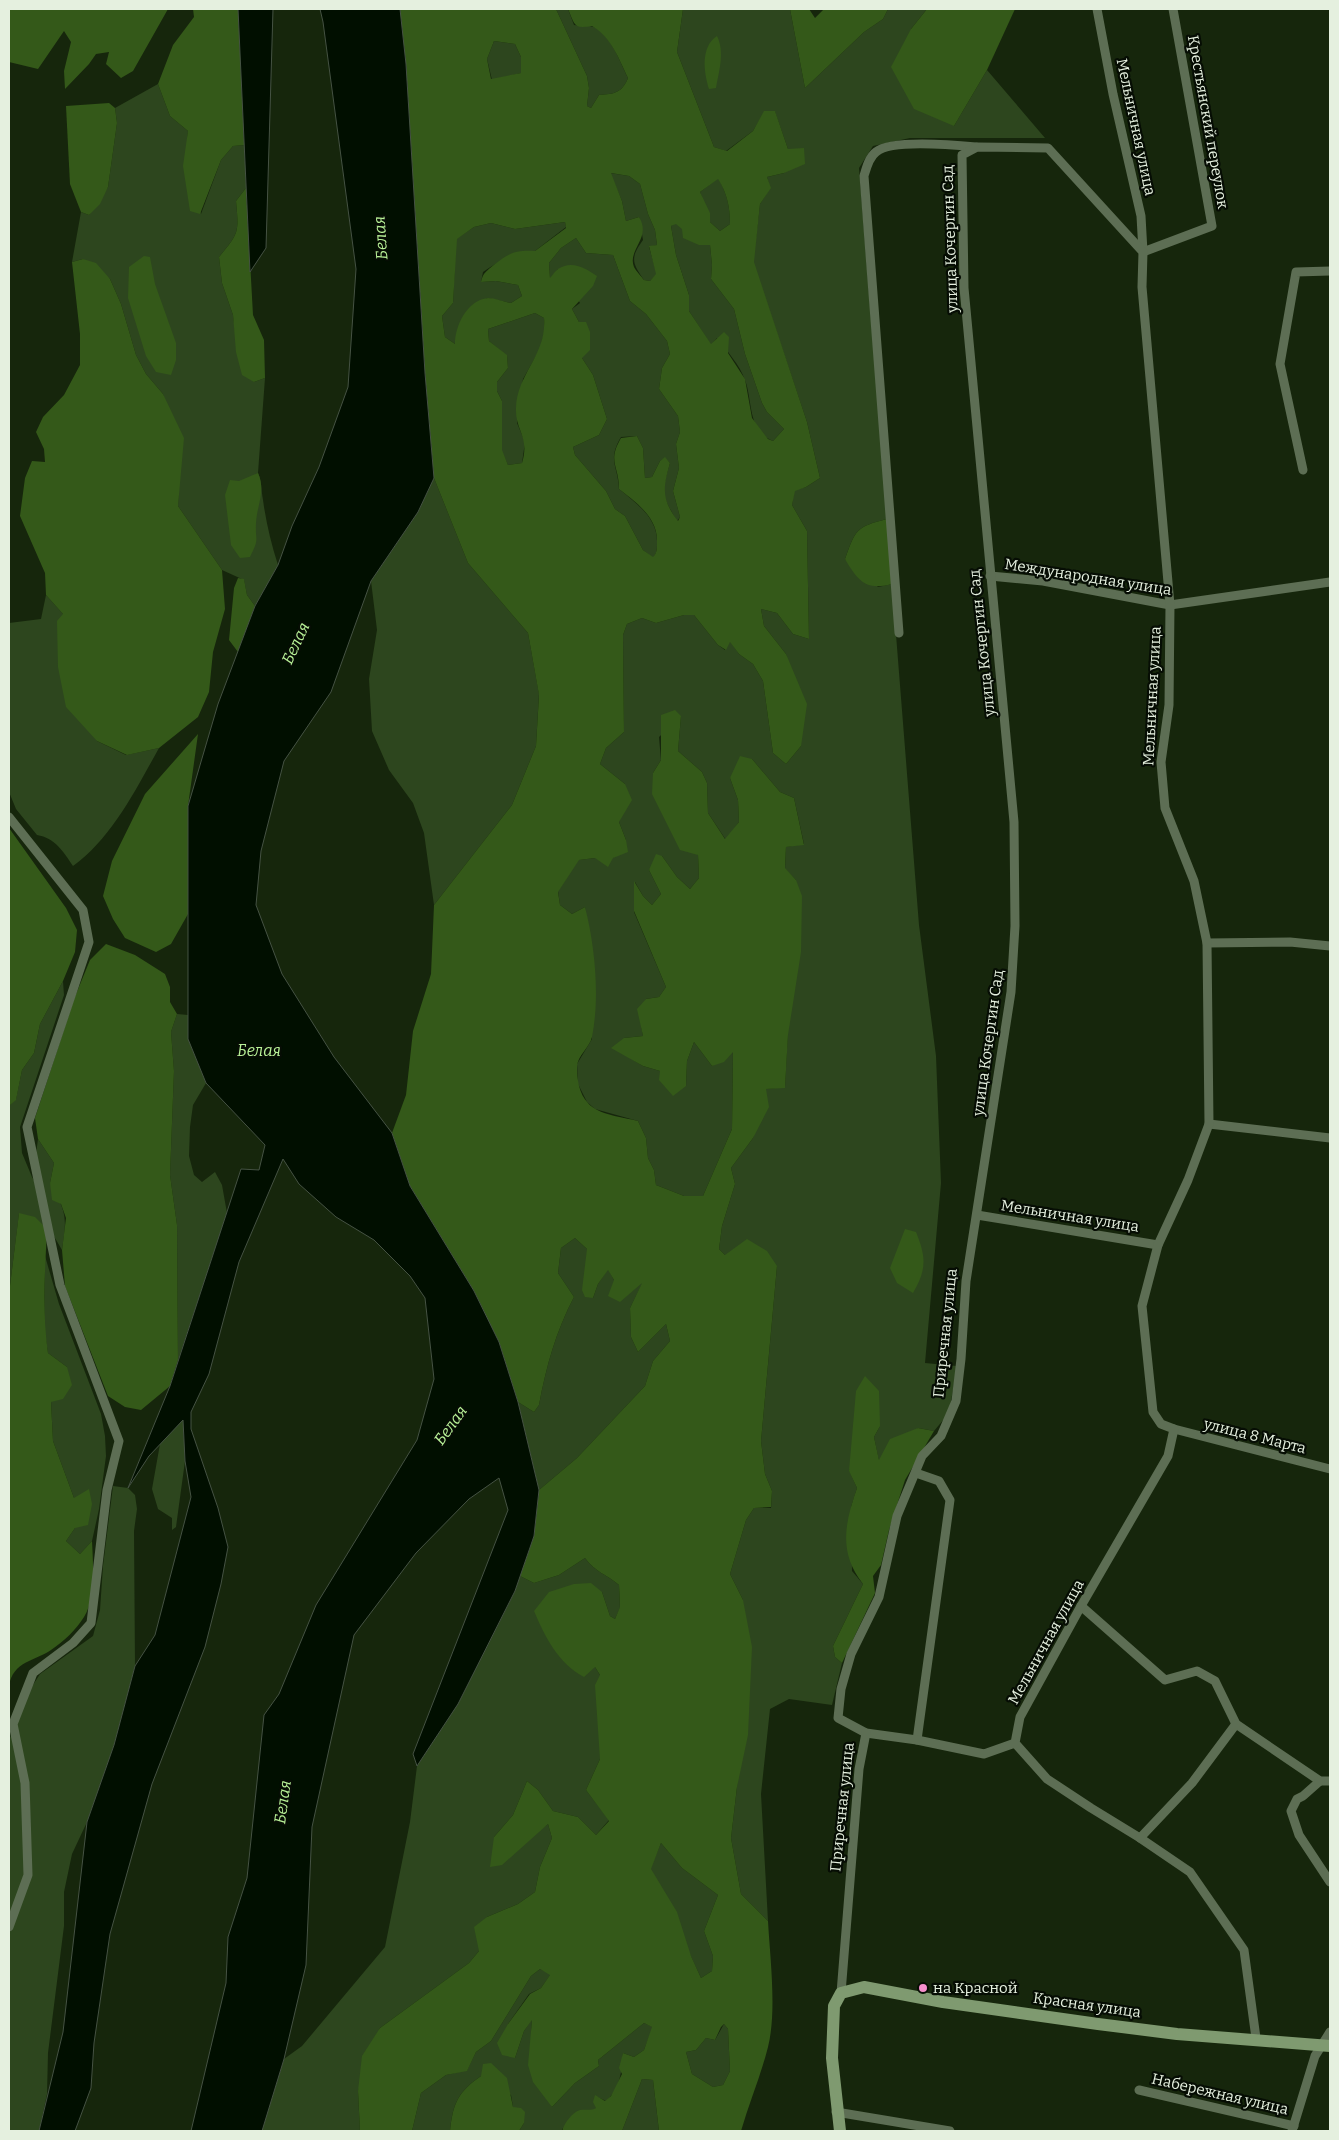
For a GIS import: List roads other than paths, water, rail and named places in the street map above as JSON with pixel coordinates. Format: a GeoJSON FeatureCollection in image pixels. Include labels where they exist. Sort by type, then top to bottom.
{"type":"FeatureCollection","features":[{"type":"Feature","properties":{"kind":"street","name":"Мельничная улица"},"geometry":{"type":"LineString","coordinates":[[1015,1743],[1020,1717],[1081,1606],[1168,1456],[1174,1429],[1161,1424],[1153,1412],[1142,1306],[1158,1245],[1188,1180],[1209,1124],[1207,944],[1194,881],[1165,808],[1161,762],[1169,705],[1170,605],[1142,286],[1141,216],[1097,9]]}},
{"type":"Feature","properties":{"kind":"street","name":"Крестьянский переулок"},"geometry":{"type":"LineString","coordinates":[[1143,252],[1212,226],[1173,9]]}},
{"type":"Feature","properties":{"kind":"street"},"geometry":{"type":"LineString","coordinates":[[899,633],[864,176],[875,152],[886,147],[928,144],[1048,148],[1143,252]]}},
{"type":"Feature","properties":{"kind":"street","name":"улица Кочергин Сад"},"geometry":{"type":"LineString","coordinates":[[977,147],[962,155],[964,288],[1014,822],[1015,926],[1011,992],[977,1214]]}},
{"type":"Feature","properties":{"kind":"street"},"geometry":{"type":"LineString","coordinates":[[1303,470],[1280,364],[1296,272],[1330,271]]}},
{"type":"Feature","properties":{"kind":"street","name":"Международная улица"},"geometry":{"type":"LineString","coordinates":[[990,576],[1043,581],[1170,605],[1330,582]]}},
{"type":"Feature","properties":{"kind":"street"},"geometry":{"type":"LineString","coordinates":[[9,817],[83,910],[89,942],[27,1127],[60,1285],[118,1441],[107,1490],[91,1623],[73,1644],[33,1673],[13,1724],[25,1783],[28,1876],[9,1927]]}},
{"type":"Feature","properties":{"kind":"street"},"geometry":{"type":"LineString","coordinates":[[1207,944],[1290,942],[1330,946]]}},
{"type":"Feature","properties":{"kind":"street"},"geometry":{"type":"LineString","coordinates":[[1209,1124],[1330,1138]]}},
{"type":"Feature","properties":{"kind":"street","name":"Мельничная улица"},"geometry":{"type":"LineString","coordinates":[[977,1214],[1158,1245]]}},
{"type":"Feature","properties":{"kind":"street","name":"Приречная улица"},"geometry":{"type":"LineString","coordinates":[[840,2131],[836,2112],[832,2058],[834,2006],[841,1993],[859,1769],[866,1733],[838,1718],[841,1689],[851,1654],[878,1597],[897,1516],[922,1456],[942,1436],[956,1401],[966,1281],[977,1214]]}},
{"type":"Feature","properties":{"kind":"street","name":"улица 8 Марта"},"geometry":{"type":"LineString","coordinates":[[1174,1429],[1330,1469]]}},
{"type":"Feature","properties":{"kind":"street"},"geometry":{"type":"LineString","coordinates":[[916,1474],[939,1481],[950,1500],[917,1740]]}},
{"type":"Feature","properties":{"kind":"street"},"geometry":{"type":"LineString","coordinates":[[1081,1606],[1165,1680],[1197,1671],[1215,1681],[1236,1724],[1320,1780],[1330,1781]]}},
{"type":"Feature","properties":{"kind":"street"},"geometry":{"type":"LineString","coordinates":[[1140,1838],[1192,1782],[1236,1724]]}},
{"type":"Feature","properties":{"kind":"street"},"geometry":{"type":"LineString","coordinates":[[866,1733],[917,1740],[984,1754],[1015,1743],[1047,1779],[1190,1872],[1244,1950],[1256,2038]]}},
{"type":"Feature","properties":{"kind":"street"},"geometry":{"type":"LineString","coordinates":[[1320,1780],[1303,1796],[1296,1799],[1291,1811],[1299,1835],[1330,1882]]}},
{"type":"Feature","properties":{"kind":"street","name":"Красная улица"},"geometry":{"type":"LineString","coordinates":[[841,1993],[864,1987],[943,2002],[1177,2034],[1256,2038],[1326,2045]]}},
{"type":"Feature","properties":{"kind":"street","name":"Набережная улица"},"geometry":{"type":"LineString","coordinates":[[1139,2090],[1293,2129],[1315,2056],[1326,2045],[1330,2032]]}},
{"type":"Feature","properties":{"kind":"street"},"geometry":{"type":"LineString","coordinates":[[836,2112],[950,2131]]}},
{"type":"Feature","properties":{"kind":"water"},"geometry":{"type":"Polygon","coordinates":[[[238,9],[273,9],[266,248],[250,272],[238,9]]]}},
{"type":"Feature","properties":{"kind":"water","name":"Белая"},"geometry":{"type":"Polygon","coordinates":[[[320,9],[400,9],[406,64],[425,373],[434,478],[418,512],[371,581],[331,692],[284,761],[261,851],[256,905],[282,974],[334,1057],[392,1133],[410,1186],[474,1291],[499,1342],[518,1402],[539,1490],[534,1536],[515,1591],[458,1704],[417,1766],[413,1754],[508,1510],[499,1478],[469,1499],[416,1553],[354,1635],[312,1827],[306,1965],[284,2059],[262,2131],[191,2131],[226,1983],[228,1937],[247,1878],[264,1715],[279,1694],[316,1605],[417,1440],[434,1379],[425,1298],[410,1276],[374,1240],[336,1217],[299,1184],[283,1159],[239,1262],[209,1374],[191,1412],[191,1429],[218,1508],[228,1547],[221,1584],[205,1647],[152,1784],[110,1934],[94,2043],[91,2088],[75,2131],[39,2131],[63,2032],[87,1822],[114,1745],[135,1666],[155,1635],[191,1497],[185,1461],[183,1420],[149,1456],[128,1488],[170,1386],[241,1169],[259,1170],[265,1145],[206,1083],[188,1039],[188,806],[218,704],[255,606],[278,565],[292,526],[319,467],[348,387],[356,269],[320,9]]]}},
{"type":"Feature","properties":{"kind":"place","name":"на Красной"},"geometry":{"type":"Point","coordinates":[923,1988]}}]}
